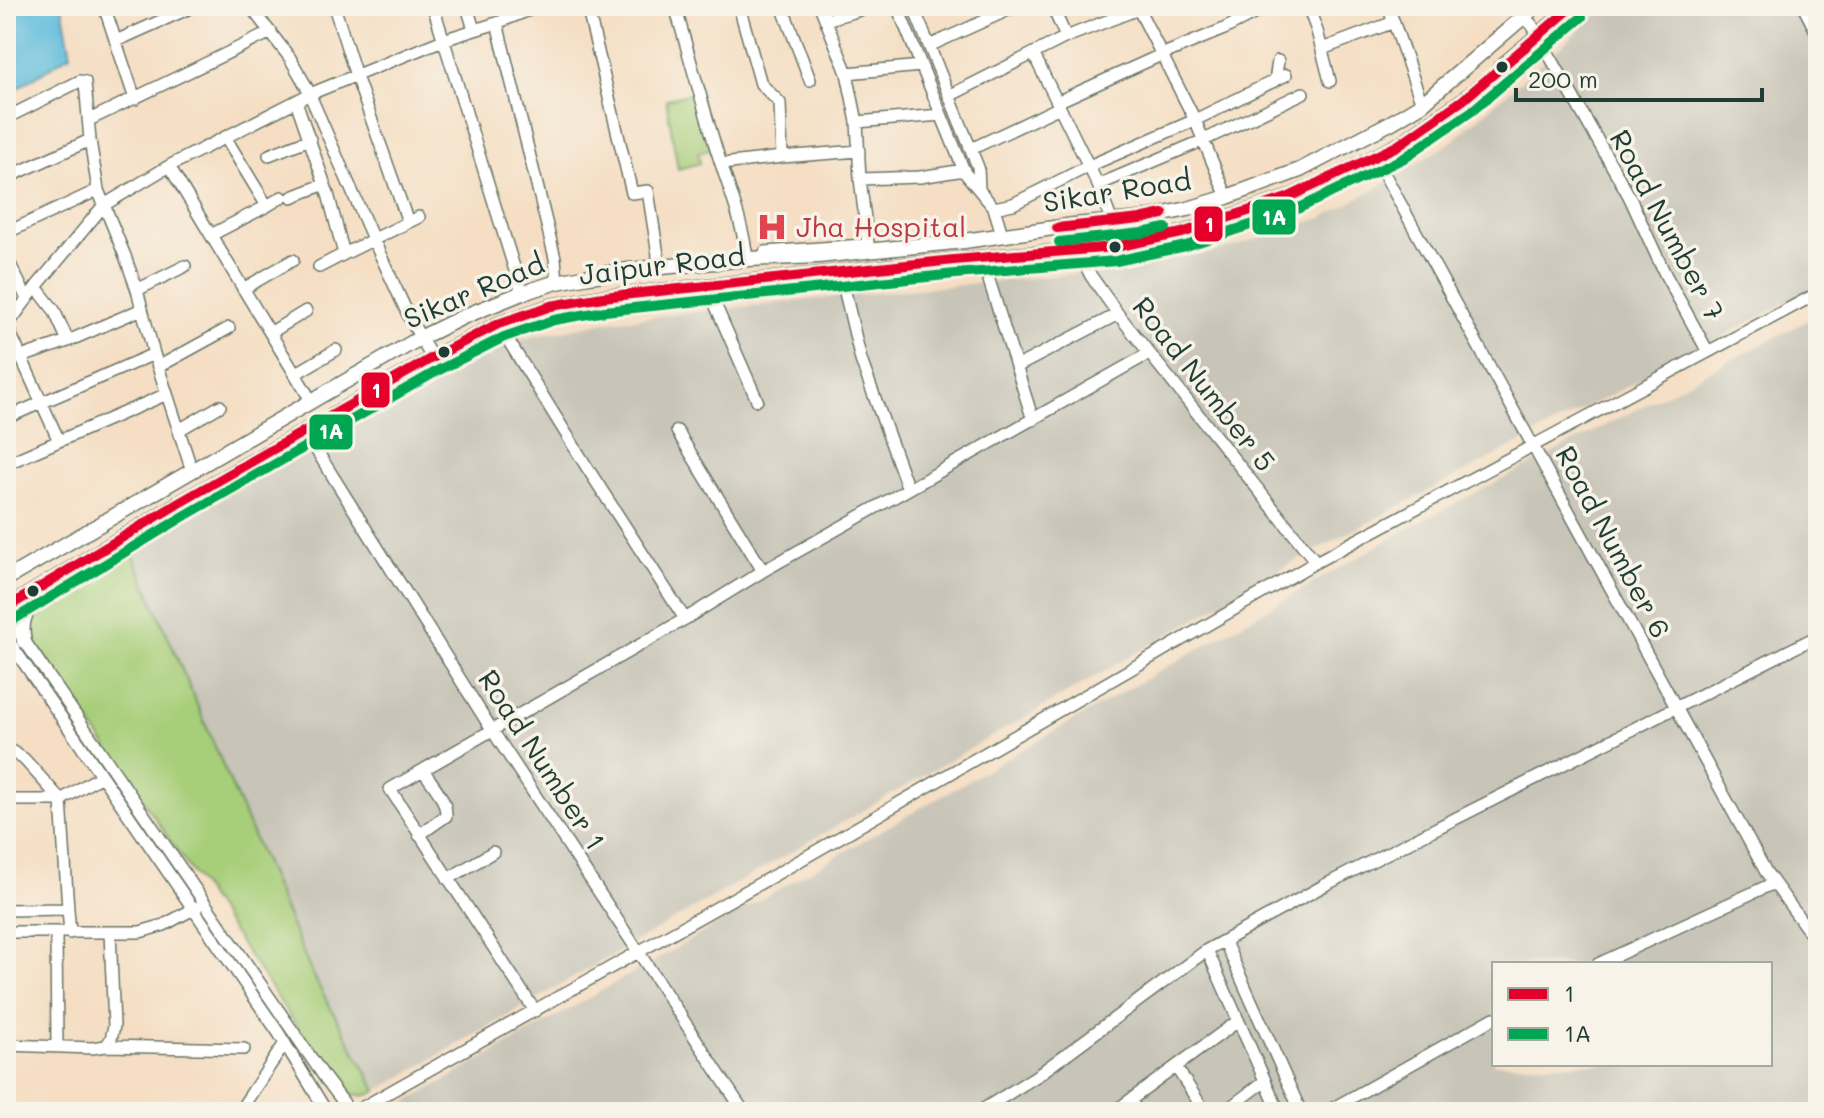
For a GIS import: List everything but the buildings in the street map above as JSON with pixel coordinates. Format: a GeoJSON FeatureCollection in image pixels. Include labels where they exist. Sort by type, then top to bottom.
{"type":"FeatureCollection","features":[{"type":"Feature","properties":{"kind":"main road","name":"Sikar Road"},"geometry":{"type":"LineString","coordinates":[[6,576],[419,336],[521,290],[557,279],[657,265],[747,256],[818,256],[868,248],[964,241],[1140,219],[1188,209],[1300,170],[1422,104],[1536,6]]}},
{"type":"Feature","properties":{"kind":"main road","name":"Jaipur Road"},"geometry":{"type":"LineString","coordinates":[[6,608],[179,503],[432,358],[498,324],[560,304],[614,296],[840,271],[1115,247],[1218,222],[1287,198],[1397,146],[1463,100],[1573,6]]}},
{"type":"Feature","properties":{"kind":"main road"},"geometry":{"type":"LineString","coordinates":[[24,641],[24,616],[53,588],[54,579]]}},
{"type":"Feature","properties":{"kind":"street"},"geometry":{"type":"LineString","coordinates":[[104,6],[135,99]]}},
{"type":"Feature","properties":{"kind":"street"},"geometry":{"type":"LineString","coordinates":[[116,41],[194,6]]}},
{"type":"Feature","properties":{"kind":"street"},"geometry":{"type":"LineString","coordinates":[[250,6],[290,58],[310,94],[373,239],[432,358]]}},
{"type":"Feature","properties":{"kind":"street"},"geometry":{"type":"LineString","coordinates":[[433,6],[521,290]]}},
{"type":"Feature","properties":{"kind":"street"},"geometry":{"type":"LineString","coordinates":[[467,6],[474,30]]}},
{"type":"Feature","properties":{"kind":"street"},"geometry":{"type":"LineString","coordinates":[[59,441],[6,327],[104,205],[169,166],[310,94],[443,40],[497,23],[519,10],[539,6]]}},
{"type":"Feature","properties":{"kind":"street"},"geometry":{"type":"LineString","coordinates":[[587,6],[632,193],[648,191],[657,265]]}},
{"type":"Feature","properties":{"kind":"street"},"geometry":{"type":"LineString","coordinates":[[675,6],[747,256]]}},
{"type":"Feature","properties":{"kind":"street"},"geometry":{"type":"LineString","coordinates":[[739,6],[761,84],[780,103],[782,157]]}},
{"type":"Feature","properties":{"kind":"street"},"geometry":{"type":"LineString","coordinates":[[782,6],[810,80]]}},
{"type":"Feature","properties":{"kind":"street"},"geometry":{"type":"LineString","coordinates":[[820,6],[847,73],[857,122],[868,248]]}},
{"type":"Feature","properties":{"kind":"street"},"geometry":{"type":"LineString","coordinates":[[826,20],[873,6]]}},
{"type":"Feature","properties":{"kind":"street"},"geometry":{"type":"LineString","coordinates":[[897,6],[964,170],[994,208],[1002,234]]}},
{"type":"Feature","properties":{"kind":"street"},"geometry":{"type":"LineString","coordinates":[[913,6],[978,167],[979,189]]}},
{"type":"Feature","properties":{"kind":"street"},"geometry":{"type":"LineString","coordinates":[[929,46],[1017,6]]}},
{"type":"Feature","properties":{"kind":"street"},"geometry":{"type":"LineString","coordinates":[[1052,6],[1066,37]]}},
{"type":"Feature","properties":{"kind":"street"},"geometry":{"type":"LineString","coordinates":[[1308,6],[1330,81]]}},
{"type":"Feature","properties":{"kind":"street"},"geometry":{"type":"LineString","coordinates":[[1388,6],[1422,104]]}},
{"type":"Feature","properties":{"kind":"street"},"geometry":{"type":"LineString","coordinates":[[1803,6],[1818,35]]}},
{"type":"Feature","properties":{"kind":"street"},"geometry":{"type":"LineString","coordinates":[[319,267],[413,220],[356,76],[336,7]]}},
{"type":"Feature","properties":{"kind":"street"},"geometry":{"type":"LineString","coordinates":[[857,122],[939,109],[950,98],[1033,53],[1141,7],[1161,55],[1195,120],[1227,197]]}},
{"type":"Feature","properties":{"kind":"street"},"geometry":{"type":"LineString","coordinates":[[971,149],[1161,55],[1263,9]]}},
{"type":"Feature","properties":{"kind":"street","name":"Road Number 7"},"geometry":{"type":"LineString","coordinates":[[1524,17],[1538,35],[1629,196],[1665,274],[1708,352]]}},
{"type":"Feature","properties":{"kind":"street"},"geometry":{"type":"LineString","coordinates":[[1322,49],[1394,22]]}},
{"type":"Feature","properties":{"kind":"street"},"geometry":{"type":"LineString","coordinates":[[497,23],[557,279]]}},
{"type":"Feature","properties":{"kind":"street"},"geometry":{"type":"LineString","coordinates":[[89,120],[271,32]]}},
{"type":"Feature","properties":{"kind":"street"},"geometry":{"type":"LineString","coordinates":[[1033,53],[1098,185],[1112,222]]}},
{"type":"Feature","properties":{"kind":"street"},"geometry":{"type":"LineString","coordinates":[[994,208],[1013,204],[1280,78],[1278,61]]}},
{"type":"Feature","properties":{"kind":"street"},"geometry":{"type":"LineString","coordinates":[[847,73],[921,66]]}},
{"type":"Feature","properties":{"kind":"street"},"geometry":{"type":"LineString","coordinates":[[6,118],[80,81],[85,82],[98,190],[137,290],[158,367],[192,468]]}},
{"type":"Feature","properties":{"kind":"street"},"geometry":{"type":"LineString","coordinates":[[1098,185],[1303,93]]}},
{"type":"Feature","properties":{"kind":"street"},"geometry":{"type":"LineString","coordinates":[[296,101],[325,184],[344,254]]}},
{"type":"Feature","properties":{"kind":"street"},"geometry":{"type":"LineString","coordinates":[[225,137],[267,206]]}},
{"type":"Feature","properties":{"kind":"street"},"geometry":{"type":"LineString","coordinates":[[269,155],[310,139]]}},
{"type":"Feature","properties":{"kind":"street"},"geometry":{"type":"LineString","coordinates":[[6,178],[90,140]]}},
{"type":"Feature","properties":{"kind":"street"},"geometry":{"type":"LineString","coordinates":[[722,164],[859,151]]}},
{"type":"Feature","properties":{"kind":"street","name":"Road Number 6"},"geometry":{"type":"LineString","coordinates":[[1375,157],[1766,872],[1818,944]]}},
{"type":"Feature","properties":{"kind":"street"},"geometry":{"type":"LineString","coordinates":[[169,166],[310,400]]}},
{"type":"Feature","properties":{"kind":"street"},"geometry":{"type":"LineString","coordinates":[[860,179],[920,177],[964,170]]}},
{"type":"Feature","properties":{"kind":"street"},"geometry":{"type":"LineString","coordinates":[[211,235],[287,197],[325,184]]}},
{"type":"Feature","properties":{"kind":"street"},"geometry":{"type":"LineString","coordinates":[[6,233],[98,190]]}},
{"type":"Feature","properties":{"kind":"street","name":"Road Number 5"},"geometry":{"type":"LineString","coordinates":[[1074,225],[1077,249],[1091,276],[1118,314],[1316,562]]}},
{"type":"Feature","properties":{"kind":"street"},"geometry":{"type":"LineString","coordinates":[[6,256],[27,299]]}},
{"type":"Feature","properties":{"kind":"street"},"geometry":{"type":"LineString","coordinates":[[982,258],[1033,420]]}},
{"type":"Feature","properties":{"kind":"street"},"geometry":{"type":"LineString","coordinates":[[243,289],[293,260]]}},
{"type":"Feature","properties":{"kind":"street"},"geometry":{"type":"LineString","coordinates":[[137,290],[185,266]]}},
{"type":"Feature","properties":{"kind":"street"},"geometry":{"type":"LineString","coordinates":[[840,271],[861,360],[908,489]]}},
{"type":"Feature","properties":{"kind":"street"},"geometry":{"type":"LineString","coordinates":[[6,288],[19,282]]}},
{"type":"Feature","properties":{"kind":"street"},"geometry":{"type":"LineString","coordinates":[[707,286],[757,400]]}},
{"type":"Feature","properties":{"kind":"street"},"geometry":{"type":"LineString","coordinates":[[36,287],[54,310],[68,341]]}},
{"type":"Feature","properties":{"kind":"street"},"geometry":{"type":"LineString","coordinates":[[6,614],[325,1078],[344,1103],[357,1111],[773,876],[1316,562],[1818,293]]}},
{"type":"Feature","properties":{"kind":"street"},"geometry":{"type":"LineString","coordinates":[[21,357],[68,341],[142,309]]}},
{"type":"Feature","properties":{"kind":"street"},"geometry":{"type":"LineString","coordinates":[[270,333],[306,311]]}},
{"type":"Feature","properties":{"kind":"street"},"geometry":{"type":"LineString","coordinates":[[1016,367],[1118,314]]}},
{"type":"Feature","properties":{"kind":"street"},"geometry":{"type":"LineString","coordinates":[[498,324],[685,619]]}},
{"type":"Feature","properties":{"kind":"street"},"geometry":{"type":"LineString","coordinates":[[158,367],[229,328]]}},
{"type":"Feature","properties":{"kind":"street"},"geometry":{"type":"LineString","coordinates":[[295,374],[336,350]]}},
{"type":"Feature","properties":{"kind":"street"},"geometry":{"type":"LineString","coordinates":[[6,418],[154,354]]}},
{"type":"Feature","properties":{"kind":"street"},"geometry":{"type":"LineString","coordinates":[[535,1011],[390,789],[763,571],[1148,354]]}},
{"type":"Feature","properties":{"kind":"street"},"geometry":{"type":"LineString","coordinates":[[6,464],[167,394]]}},
{"type":"Feature","properties":{"kind":"street"},"geometry":{"type":"LineString","coordinates":[[179,430],[220,406]]}},
{"type":"Feature","properties":{"kind":"street"},"geometry":{"type":"LineString","coordinates":[[677,431],[763,571]]}},
{"type":"Feature","properties":{"kind":"street","name":"Road Number 1"},"geometry":{"type":"LineString","coordinates":[[305,432],[492,730],[744,1112]]}},
{"type":"Feature","properties":{"kind":"street"},"geometry":{"type":"LineString","coordinates":[[979,1112],[1038,1075],[1207,950],[1398,847],[1818,636]]}},
{"type":"Feature","properties":{"kind":"street"},"geometry":{"type":"LineString","coordinates":[[6,637],[285,1043],[321,1109],[333,1102],[344,1103]]}},
{"type":"Feature","properties":{"kind":"street"},"geometry":{"type":"LineString","coordinates":[[6,748],[24,759],[61,800],[70,933]]}},
{"type":"Feature","properties":{"kind":"street"},"geometry":{"type":"LineString","coordinates":[[419,835],[446,816],[447,812],[423,770]]}},
{"type":"Feature","properties":{"kind":"street"},"geometry":{"type":"LineString","coordinates":[[9,800],[61,800],[101,776]]}},
{"type":"Feature","properties":{"kind":"street"},"geometry":{"type":"LineString","coordinates":[[448,879],[493,852]]}},
{"type":"Feature","properties":{"kind":"street"},"geometry":{"type":"LineString","coordinates":[[1602,962],[1774,883]]}},
{"type":"Feature","properties":{"kind":"street"},"geometry":{"type":"LineString","coordinates":[[6,932],[140,932],[164,925],[204,902]]}},
{"type":"Feature","properties":{"kind":"street"},"geometry":{"type":"LineString","coordinates":[[6,910],[68,909]]}},
{"type":"Feature","properties":{"kind":"street"},"geometry":{"type":"LineString","coordinates":[[106,1046],[114,1026],[110,932]]}},
{"type":"Feature","properties":{"kind":"street"},"geometry":{"type":"LineString","coordinates":[[56,933],[57,1046]]}},
{"type":"Feature","properties":{"kind":"street"},"geometry":{"type":"LineString","coordinates":[[1225,942],[1301,1112]]}},
{"type":"Feature","properties":{"kind":"street"},"geometry":{"type":"LineString","coordinates":[[1207,950],[1279,1112]]}},
{"type":"Feature","properties":{"kind":"street"},"geometry":{"type":"LineString","coordinates":[[1326,1112],[1492,1019]]}},
{"type":"Feature","properties":{"kind":"street"},"geometry":{"type":"LineString","coordinates":[[1114,1112],[1238,1021]]}},
{"type":"Feature","properties":{"kind":"street"},"geometry":{"type":"LineString","coordinates":[[239,1112],[285,1043]]}},
{"type":"Feature","properties":{"kind":"street"},"geometry":{"type":"LineString","coordinates":[[6,1045],[244,1049]]}},
{"type":"Feature","properties":{"kind":"street"},"geometry":{"type":"LineString","coordinates":[[1176,1067],[1205,1112]]}},
{"type":"Feature","properties":{"kind":"street"},"geometry":{"type":"LineString","coordinates":[[1224,1112],[1265,1081]]}},
{"type":"Feature","properties":{"kind":"street"},"geometry":{"type":"LineString","coordinates":[[1130,1100],[1138,1112]]}},
{"type":"Feature","properties":{"kind":"shaded area"},"geometry":{"type":"Polygon","coordinates":[[[1607,6],[1818,6],[1818,286],[1297,560],[377,1091],[312,974],[131,550],[455,368],[522,339],[611,321],[1105,271],[1223,250],[1322,218],[1393,179],[1451,142],[1607,6]]]}},
{"type":"Feature","properties":{"kind":"shaded area"},"geometry":{"type":"Polygon","coordinates":[[[1818,315],[1818,1112],[390,1112],[1416,524],[1818,315]]]}},
{"type":"Feature","properties":{"kind":"green space"},"geometry":{"type":"Polygon","coordinates":[[[698,92],[716,148],[698,153],[700,163],[678,169],[666,99],[698,92]]]}},
{"type":"Feature","properties":{"kind":"green space"},"geometry":{"type":"Polygon","coordinates":[[[131,550],[312,974],[377,1091],[371,1094],[354,1094],[335,1082],[24,626],[40,603],[131,550]]]}},
{"type":"Feature","properties":{"kind":"water"},"geometry":{"type":"Polygon","coordinates":[[[6,6],[62,6],[71,54],[16,89],[6,66],[6,6]]]}},
{"type":"Feature","properties":{"kind":"transit line","name":"1"},"geometry":{"type":"LineString","coordinates":[[6,608],[179,503],[432,358],[498,324],[551,306],[603,297],[954,260],[1115,247],[1182,233],[1287,198],[1397,146],[1463,100],[1573,6]]}},
{"type":"Feature","properties":{"kind":"transit line","name":"1A"},"geometry":{"type":"LineString","coordinates":[[13,620],[186,515],[439,370],[504,337],[554,320],[605,311],[955,274],[1116,261],[1186,246],[1293,211],[1404,158],[1472,111],[1582,17]]}},
{"type":"Feature","properties":{"kind":"transit line","name":"1"},"geometry":{"type":"LineString","coordinates":[[1057,228],[1163,214]]}},
{"type":"Feature","properties":{"kind":"transit line","name":"1A"},"geometry":{"type":"LineString","coordinates":[[1059,242],[1166,228]]}},
{"type":"Feature","properties":{"kind":"place","name":"Jha Hospital"},"geometry":{"type":"Point","coordinates":[772,227]}}]}
